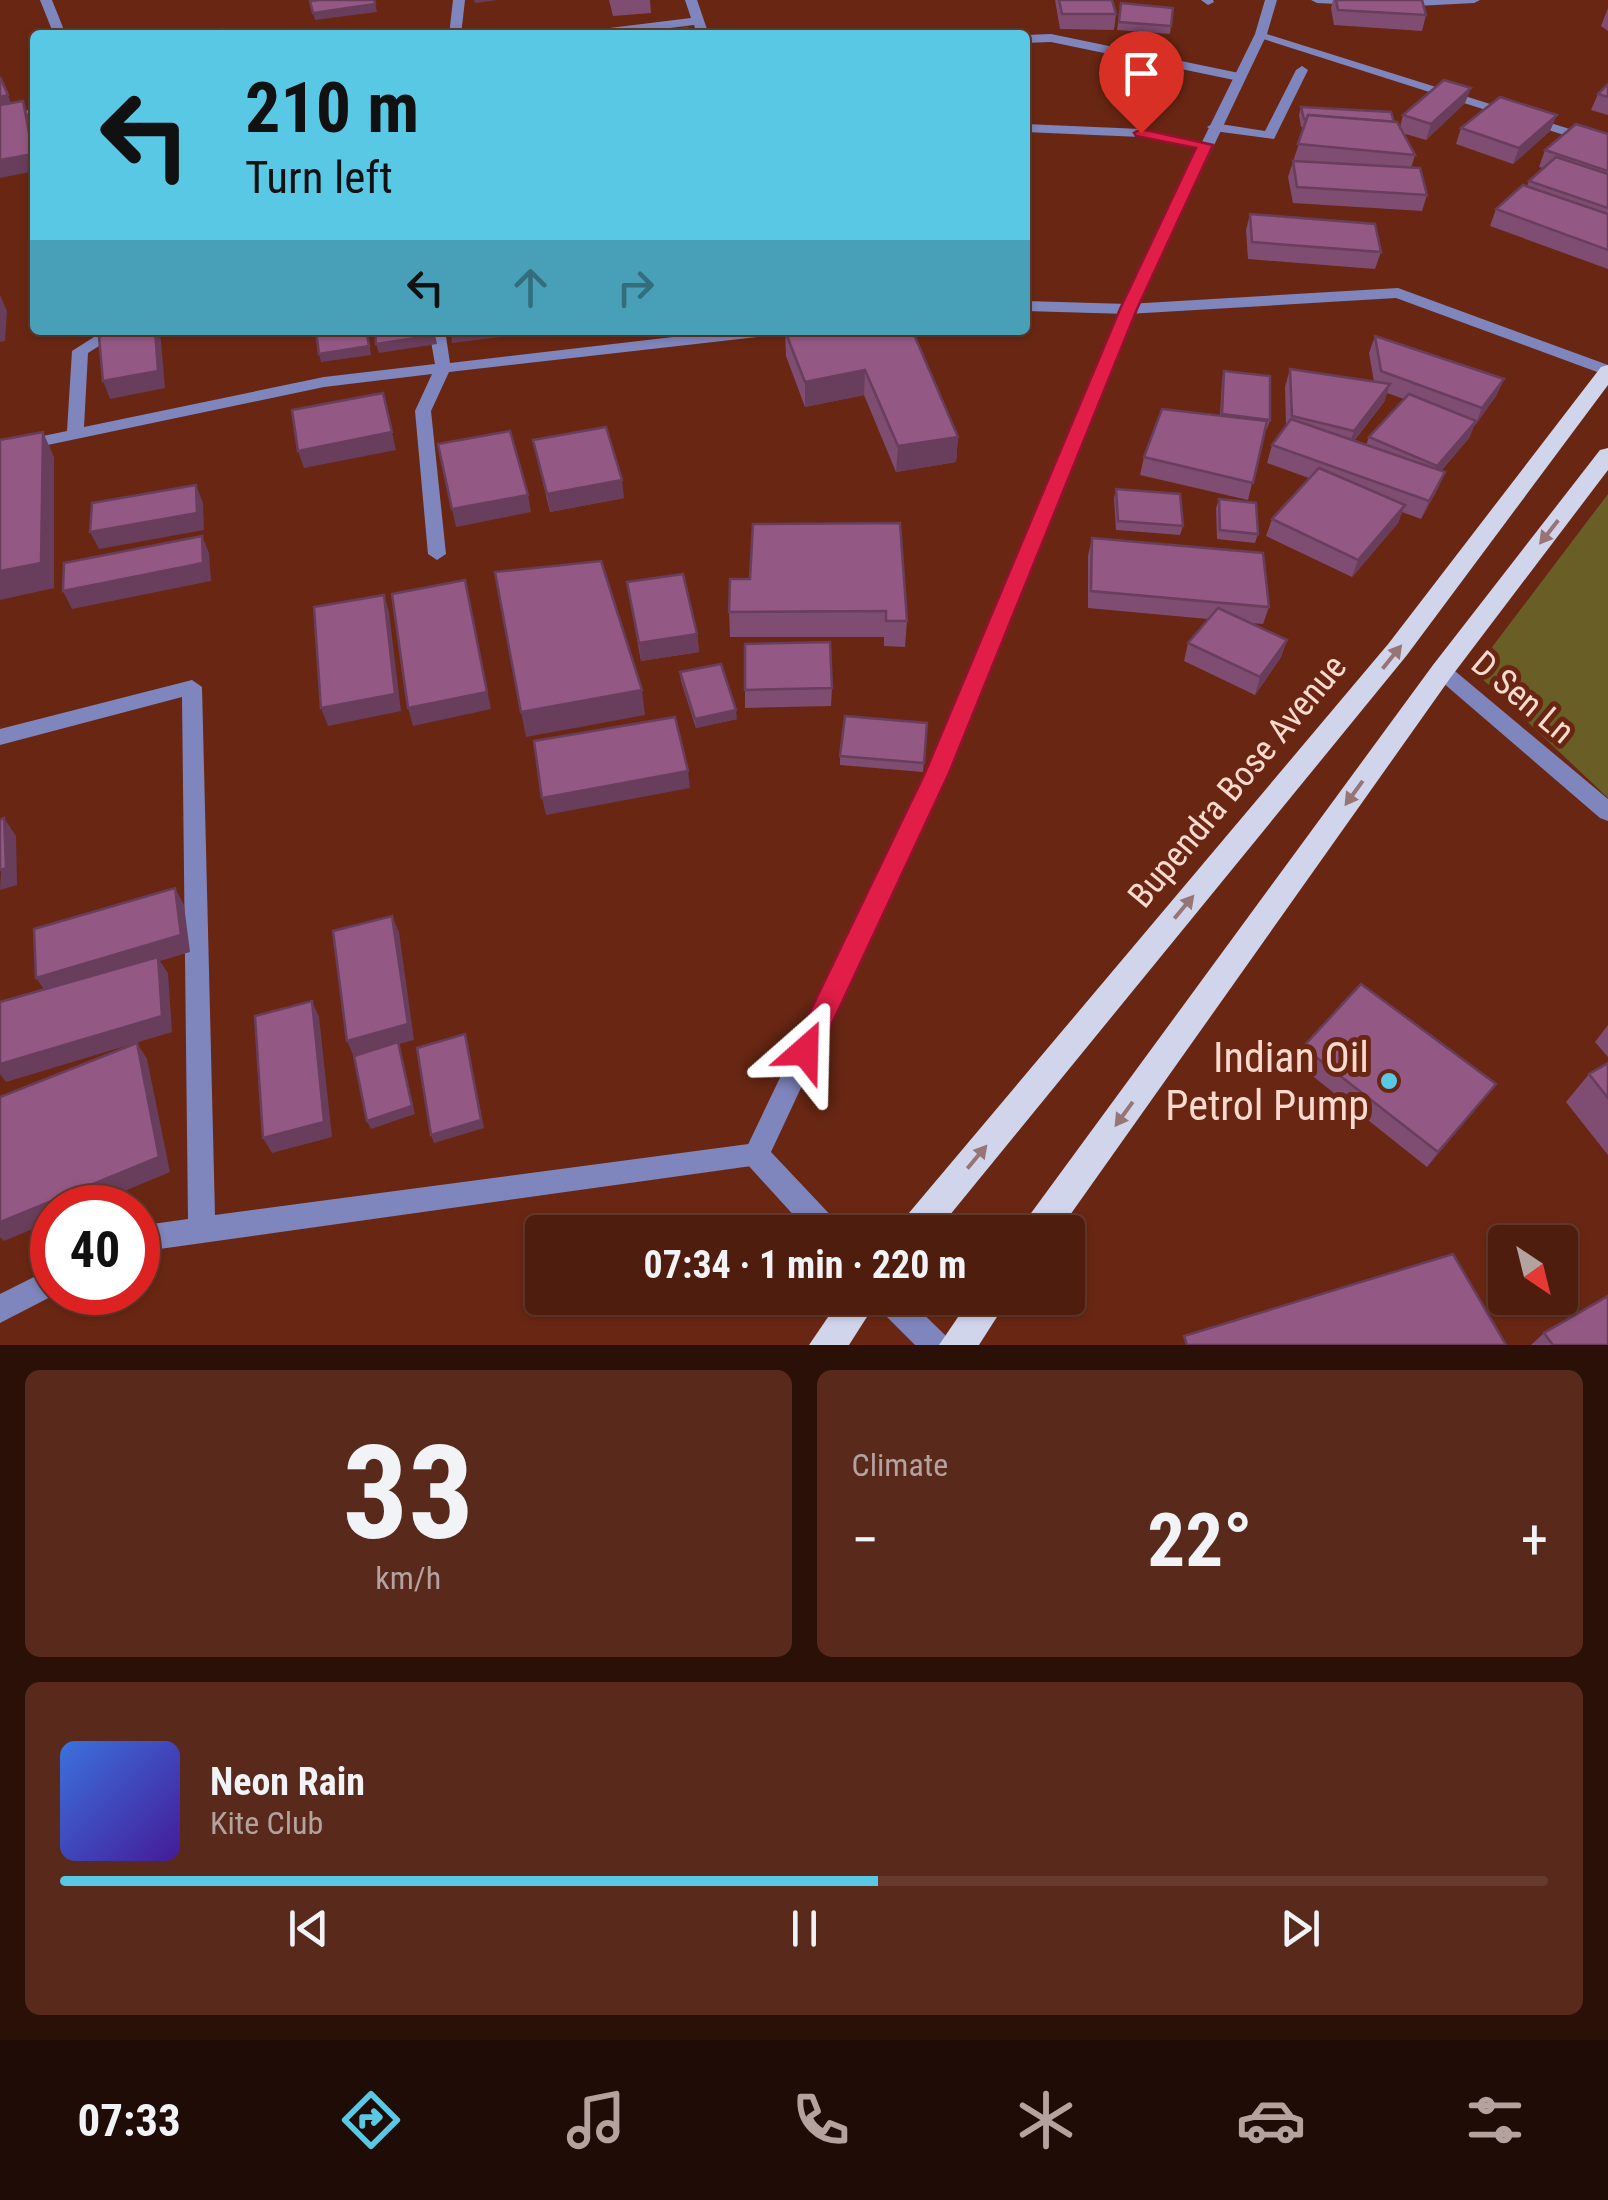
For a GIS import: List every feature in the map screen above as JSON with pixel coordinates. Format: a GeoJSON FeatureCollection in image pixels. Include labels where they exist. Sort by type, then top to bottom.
{"type":"FeatureCollection","features":[{"type":"Feature","properties":{"kind":"main road","name":"Bupendra Bose Avenue"},"geometry":{"type":"LineString","coordinates":[[929,1215],[1398,649],[1608,371]]}},
{"type":"Feature","properties":{"kind":"main road"},"geometry":{"type":"LineString","coordinates":[[1050,1215],[1442,671],[1608,455]]}},
{"type":"Feature","properties":{"kind":"main road"},"geometry":{"type":"LineString","coordinates":[[827,1345],[849,1315]]}},
{"type":"Feature","properties":{"kind":"main road"},"geometry":{"type":"LineString","coordinates":[[957,1345],[979,1315]]}},
{"type":"Feature","properties":{"kind":"street"},"geometry":{"type":"LineString","coordinates":[[46,0],[58,30]]}},
{"type":"Feature","properties":{"kind":"street"},"geometry":{"type":"LineString","coordinates":[[456,30],[459,0]]}},
{"type":"Feature","properties":{"kind":"street"},"geometry":{"type":"LineString","coordinates":[[691,0],[702,30]]}},
{"type":"Feature","properties":{"kind":"street"},"geometry":{"type":"LineString","coordinates":[[756,1156],[937,773],[1128,309],[1261,34],[1271,0]]}},
{"type":"Feature","properties":{"kind":"street"},"geometry":{"type":"LineString","coordinates":[[1316,0],[1367,2]]}},
{"type":"Feature","properties":{"kind":"street"},"geometry":{"type":"LineString","coordinates":[[1384,3],[1474,0]]}},
{"type":"Feature","properties":{"kind":"street"},"geometry":{"type":"LineString","coordinates":[[626,30],[699,21]]}},
{"type":"Feature","properties":{"kind":"street"},"geometry":{"type":"LineString","coordinates":[[1261,34],[1608,146]]}},
{"type":"Feature","properties":{"kind":"street"},"geometry":{"type":"LineString","coordinates":[[1030,39],[1051,38],[1239,77]]}},
{"type":"Feature","properties":{"kind":"street"},"geometry":{"type":"LineString","coordinates":[[1030,128],[1269,136],[1302,70]]}},
{"type":"Feature","properties":{"kind":"street"},"geometry":{"type":"LineString","coordinates":[[0,120],[30,115]]}},
{"type":"Feature","properties":{"kind":"street"},"geometry":{"type":"LineString","coordinates":[[1030,306],[1128,309],[1398,292],[1608,371]]}},
{"type":"Feature","properties":{"kind":"street"},"geometry":{"type":"LineString","coordinates":[[75,434],[80,351],[107,335]]}},
{"type":"Feature","properties":{"kind":"street"},"geometry":{"type":"LineString","coordinates":[[437,554],[423,412],[443,368],[438,335]]}},
{"type":"Feature","properties":{"kind":"street"},"geometry":{"type":"LineString","coordinates":[[0,450],[324,382],[730,335]]}},
{"type":"Feature","properties":{"kind":"street","name":"D Sen Ln"},"geometry":{"type":"LineString","coordinates":[[1442,671],[1608,812]]}},
{"type":"Feature","properties":{"kind":"street"},"geometry":{"type":"LineString","coordinates":[[0,737],[192,687],[202,1228]]}},
{"type":"Feature","properties":{"kind":"street"},"geometry":{"type":"LineString","coordinates":[[160,1235],[756,1156]]}},
{"type":"Feature","properties":{"kind":"street"},"geometry":{"type":"LineString","coordinates":[[756,1156],[811,1215]]}},
{"type":"Feature","properties":{"kind":"street"},"geometry":{"type":"LineString","coordinates":[[0,1309],[30,1293]]}},
{"type":"Feature","properties":{"kind":"street"},"geometry":{"type":"LineString","coordinates":[[905,1315],[935,1345]]}},
{"type":"Feature","properties":{"kind":"shaded area"},"geometry":{"type":"Polygon","coordinates":[[[1608,494],[1608,798],[1474,671],[1608,494]]]}},
{"type":"Feature","properties":{"kind":"building"},"geometry":{"type":"Polygon","coordinates":[[[374,0],[375,4],[313,13],[310,1],[374,0]]]}},
{"type":"Feature","properties":{"kind":"building"},"geometry":{"type":"Polygon","coordinates":[[[1059,0],[1112,0],[1116,14],[1062,14],[1059,0]]]}},
{"type":"Feature","properties":{"kind":"building"},"geometry":{"type":"Polygon","coordinates":[[[1336,0],[1422,0],[1426,15],[1338,10],[1336,0]]]}},
{"type":"Feature","properties":{"kind":"building"},"geometry":{"type":"Polygon","coordinates":[[[1121,3],[1173,8],[1171,26],[1119,22],[1121,3]]]}},
{"type":"Feature","properties":{"kind":"building"},"geometry":{"type":"Polygon","coordinates":[[[0,77],[8,95],[0,97],[0,77]]]}},
{"type":"Feature","properties":{"kind":"building"},"geometry":{"type":"Polygon","coordinates":[[[1444,80],[1471,88],[1431,124],[1403,115],[1444,80]]]}},
{"type":"Feature","properties":{"kind":"building"},"geometry":{"type":"Polygon","coordinates":[[[1608,84],[1608,97],[1598,94],[1608,84]]]}},
{"type":"Feature","properties":{"kind":"building"},"geometry":{"type":"Polygon","coordinates":[[[1500,97],[1557,115],[1519,148],[1461,128],[1500,97]]]}},
{"type":"Feature","properties":{"kind":"building"},"geometry":{"type":"Polygon","coordinates":[[[23,101],[30,155],[0,160],[0,105],[23,101]]]}},
{"type":"Feature","properties":{"kind":"building"},"geometry":{"type":"Polygon","coordinates":[[[1301,107],[1391,112],[1394,122],[1308,115],[1304,119],[1301,107]]]}},
{"type":"Feature","properties":{"kind":"building"},"geometry":{"type":"Polygon","coordinates":[[[1308,115],[1397,122],[1415,155],[1298,144],[1308,115]]]}},
{"type":"Feature","properties":{"kind":"building"},"geometry":{"type":"Polygon","coordinates":[[[1576,124],[1608,134],[1608,171],[1545,150],[1576,124]]]}},
{"type":"Feature","properties":{"kind":"building"},"geometry":{"type":"Polygon","coordinates":[[[1556,157],[1608,174],[1608,208],[1529,181],[1556,157]]]}},
{"type":"Feature","properties":{"kind":"building"},"geometry":{"type":"Polygon","coordinates":[[[1293,161],[1420,168],[1427,195],[1297,187],[1293,161]]]}},
{"type":"Feature","properties":{"kind":"building"},"geometry":{"type":"Polygon","coordinates":[[[1523,185],[1608,214],[1608,250],[1496,209],[1523,185]]]}},
{"type":"Feature","properties":{"kind":"building"},"geometry":{"type":"Polygon","coordinates":[[[1250,214],[1375,224],[1381,252],[1252,242],[1250,214]]]}},
{"type":"Feature","properties":{"kind":"building"},"geometry":{"type":"Polygon","coordinates":[[[155,335],[158,371],[103,381],[99,337],[155,335]]]}},
{"type":"Feature","properties":{"kind":"building"},"geometry":{"type":"Polygon","coordinates":[[[317,335],[367,335],[369,346],[319,354],[317,335]]]}},
{"type":"Feature","properties":{"kind":"building"},"geometry":{"type":"Polygon","coordinates":[[[375,335],[435,335],[376,344],[375,335]]]}},
{"type":"Feature","properties":{"kind":"building"},"geometry":{"type":"Polygon","coordinates":[[[787,335],[914,335],[958,437],[898,446],[865,370],[805,382],[787,335]]]}},
{"type":"Feature","properties":{"kind":"building"},"geometry":{"type":"Polygon","coordinates":[[[1375,336],[1504,379],[1482,408],[1381,371],[1375,336]]]}},
{"type":"Feature","properties":{"kind":"building"},"geometry":{"type":"Polygon","coordinates":[[[1290,369],[1390,384],[1354,431],[1292,416],[1290,369]]]}},
{"type":"Feature","properties":{"kind":"building"},"geometry":{"type":"Polygon","coordinates":[[[1224,371],[1270,376],[1270,420],[1222,414],[1224,371]]]}},
{"type":"Feature","properties":{"kind":"building"},"geometry":{"type":"Polygon","coordinates":[[[383,393],[392,432],[298,451],[292,410],[383,393]]]}},
{"type":"Feature","properties":{"kind":"building"},"geometry":{"type":"Polygon","coordinates":[[[1409,394],[1476,421],[1437,466],[1369,437],[1409,394]]]}},
{"type":"Feature","properties":{"kind":"building"},"geometry":{"type":"Polygon","coordinates":[[[1162,409],[1267,421],[1253,483],[1144,457],[1162,409]]]}},
{"type":"Feature","properties":{"kind":"building"},"geometry":{"type":"Polygon","coordinates":[[[1291,419],[1445,472],[1429,501],[1272,445],[1291,419]]]}},
{"type":"Feature","properties":{"kind":"building"},"geometry":{"type":"Polygon","coordinates":[[[606,427],[622,480],[547,494],[533,440],[606,427]]]}},
{"type":"Feature","properties":{"kind":"building"},"geometry":{"type":"Polygon","coordinates":[[[510,431],[528,495],[452,509],[438,444],[510,431]]]}},
{"type":"Feature","properties":{"kind":"building"},"geometry":{"type":"Polygon","coordinates":[[[43,432],[41,563],[0,571],[0,440],[43,432]]]}},
{"type":"Feature","properties":{"kind":"building"},"geometry":{"type":"Polygon","coordinates":[[[1319,468],[1405,505],[1358,560],[1272,519],[1319,468]]]}},
{"type":"Feature","properties":{"kind":"building"},"geometry":{"type":"Polygon","coordinates":[[[196,485],[197,513],[90,532],[92,503],[196,485]]]}},
{"type":"Feature","properties":{"kind":"building"},"geometry":{"type":"Polygon","coordinates":[[[1116,489],[1180,494],[1183,526],[1118,521],[1116,489]]]}},
{"type":"Feature","properties":{"kind":"building"},"geometry":{"type":"Polygon","coordinates":[[[1219,499],[1256,503],[1258,534],[1220,530],[1219,499]]]}},
{"type":"Feature","properties":{"kind":"building"},"geometry":{"type":"Polygon","coordinates":[[[900,523],[907,621],[886,621],[886,611],[729,612],[730,579],[750,579],[753,524],[900,523]]]}},
{"type":"Feature","properties":{"kind":"building"},"geometry":{"type":"Polygon","coordinates":[[[202,536],[203,563],[63,591],[64,563],[202,536]]]}},
{"type":"Feature","properties":{"kind":"building"},"geometry":{"type":"Polygon","coordinates":[[[1092,538],[1263,553],[1269,607],[1091,591],[1092,538]]]}},
{"type":"Feature","properties":{"kind":"building"},"geometry":{"type":"Polygon","coordinates":[[[601,561],[642,690],[521,712],[495,572],[601,561]]]}},
{"type":"Feature","properties":{"kind":"building"},"geometry":{"type":"Polygon","coordinates":[[[683,574],[697,634],[639,643],[627,582],[683,574]]]}},
{"type":"Feature","properties":{"kind":"building"},"geometry":{"type":"Polygon","coordinates":[[[465,580],[487,692],[408,708],[392,594],[465,580]]]}},
{"type":"Feature","properties":{"kind":"building"},"geometry":{"type":"Polygon","coordinates":[[[384,595],[395,694],[321,708],[314,607],[384,595]]]}},
{"type":"Feature","properties":{"kind":"building"},"geometry":{"type":"Polygon","coordinates":[[[1218,608],[1287,640],[1260,677],[1188,643],[1218,608]]]}},
{"type":"Feature","properties":{"kind":"building"},"geometry":{"type":"Polygon","coordinates":[[[830,642],[832,688],[745,690],[745,644],[830,642]]]}},
{"type":"Feature","properties":{"kind":"building"},"geometry":{"type":"Polygon","coordinates":[[[721,664],[736,710],[695,719],[680,672],[721,664]]]}},
{"type":"Feature","properties":{"kind":"building"},"geometry":{"type":"Polygon","coordinates":[[[845,716],[927,723],[924,763],[840,756],[845,716]]]}},
{"type":"Feature","properties":{"kind":"building"},"geometry":{"type":"Polygon","coordinates":[[[675,717],[688,771],[542,798],[534,741],[675,717]]]}},
{"type":"Feature","properties":{"kind":"building"},"geometry":{"type":"Polygon","coordinates":[[[4,818],[6,868],[0,870],[0,820],[4,818]]]}},
{"type":"Feature","properties":{"kind":"building"},"geometry":{"type":"Polygon","coordinates":[[[175,888],[181,935],[36,978],[34,929],[175,888]]]}},
{"type":"Feature","properties":{"kind":"building"},"geometry":{"type":"Polygon","coordinates":[[[392,916],[408,1024],[347,1041],[333,931],[392,916]]]}},
{"type":"Feature","properties":{"kind":"building"},"geometry":{"type":"Polygon","coordinates":[[[158,957],[162,1016],[0,1064],[0,1002],[158,957]]]}},
{"type":"Feature","properties":{"kind":"building","name":"Indian Oil Petrol Pump"},"geometry":{"type":"Polygon","coordinates":[[[1361,984],[1496,1084],[1438,1152],[1303,1047],[1361,984]]]}},
{"type":"Feature","properties":{"kind":"building"},"geometry":{"type":"Polygon","coordinates":[[[312,1001],[324,1122],[263,1138],[255,1016],[312,1001]]]}},
{"type":"Feature","properties":{"kind":"building"},"geometry":{"type":"Polygon","coordinates":[[[465,1034],[481,1120],[431,1135],[417,1048],[465,1034]]]}},
{"type":"Feature","properties":{"kind":"building"},"geometry":{"type":"Polygon","coordinates":[[[398,1042],[412,1106],[367,1121],[354,1056],[398,1042]]]}},
{"type":"Feature","properties":{"kind":"building"},"geometry":{"type":"Polygon","coordinates":[[[137,1043],[159,1157],[91,1185],[30,1185],[30,1210],[0,1222],[0,1097],[137,1043]]]}},
{"type":"Feature","properties":{"kind":"building"},"geometry":{"type":"Polygon","coordinates":[[[1608,1063],[1608,1098],[1589,1074],[1608,1063]]]}},
{"type":"Feature","properties":{"kind":"building"},"geometry":{"type":"Polygon","coordinates":[[[1453,1254],[1506,1345],[1187,1345],[1184,1336],[1453,1254]]]}},
{"type":"Feature","properties":{"kind":"building"},"geometry":{"type":"Polygon","coordinates":[[[1608,1296],[1608,1345],[1553,1345],[1544,1333],[1608,1296]]]}},
{"type":"Feature","properties":{"kind":"place","name":"Indian Oil Petrol Pump"},"geometry":{"type":"Point","coordinates":[1389,1081]}},
{"type":"Feature","properties":{"kind":"route"},"geometry":{"type":"LineString","coordinates":[[805,1051],[937,773],[1128,309],[1205,145],[1141,133]]}}]}
